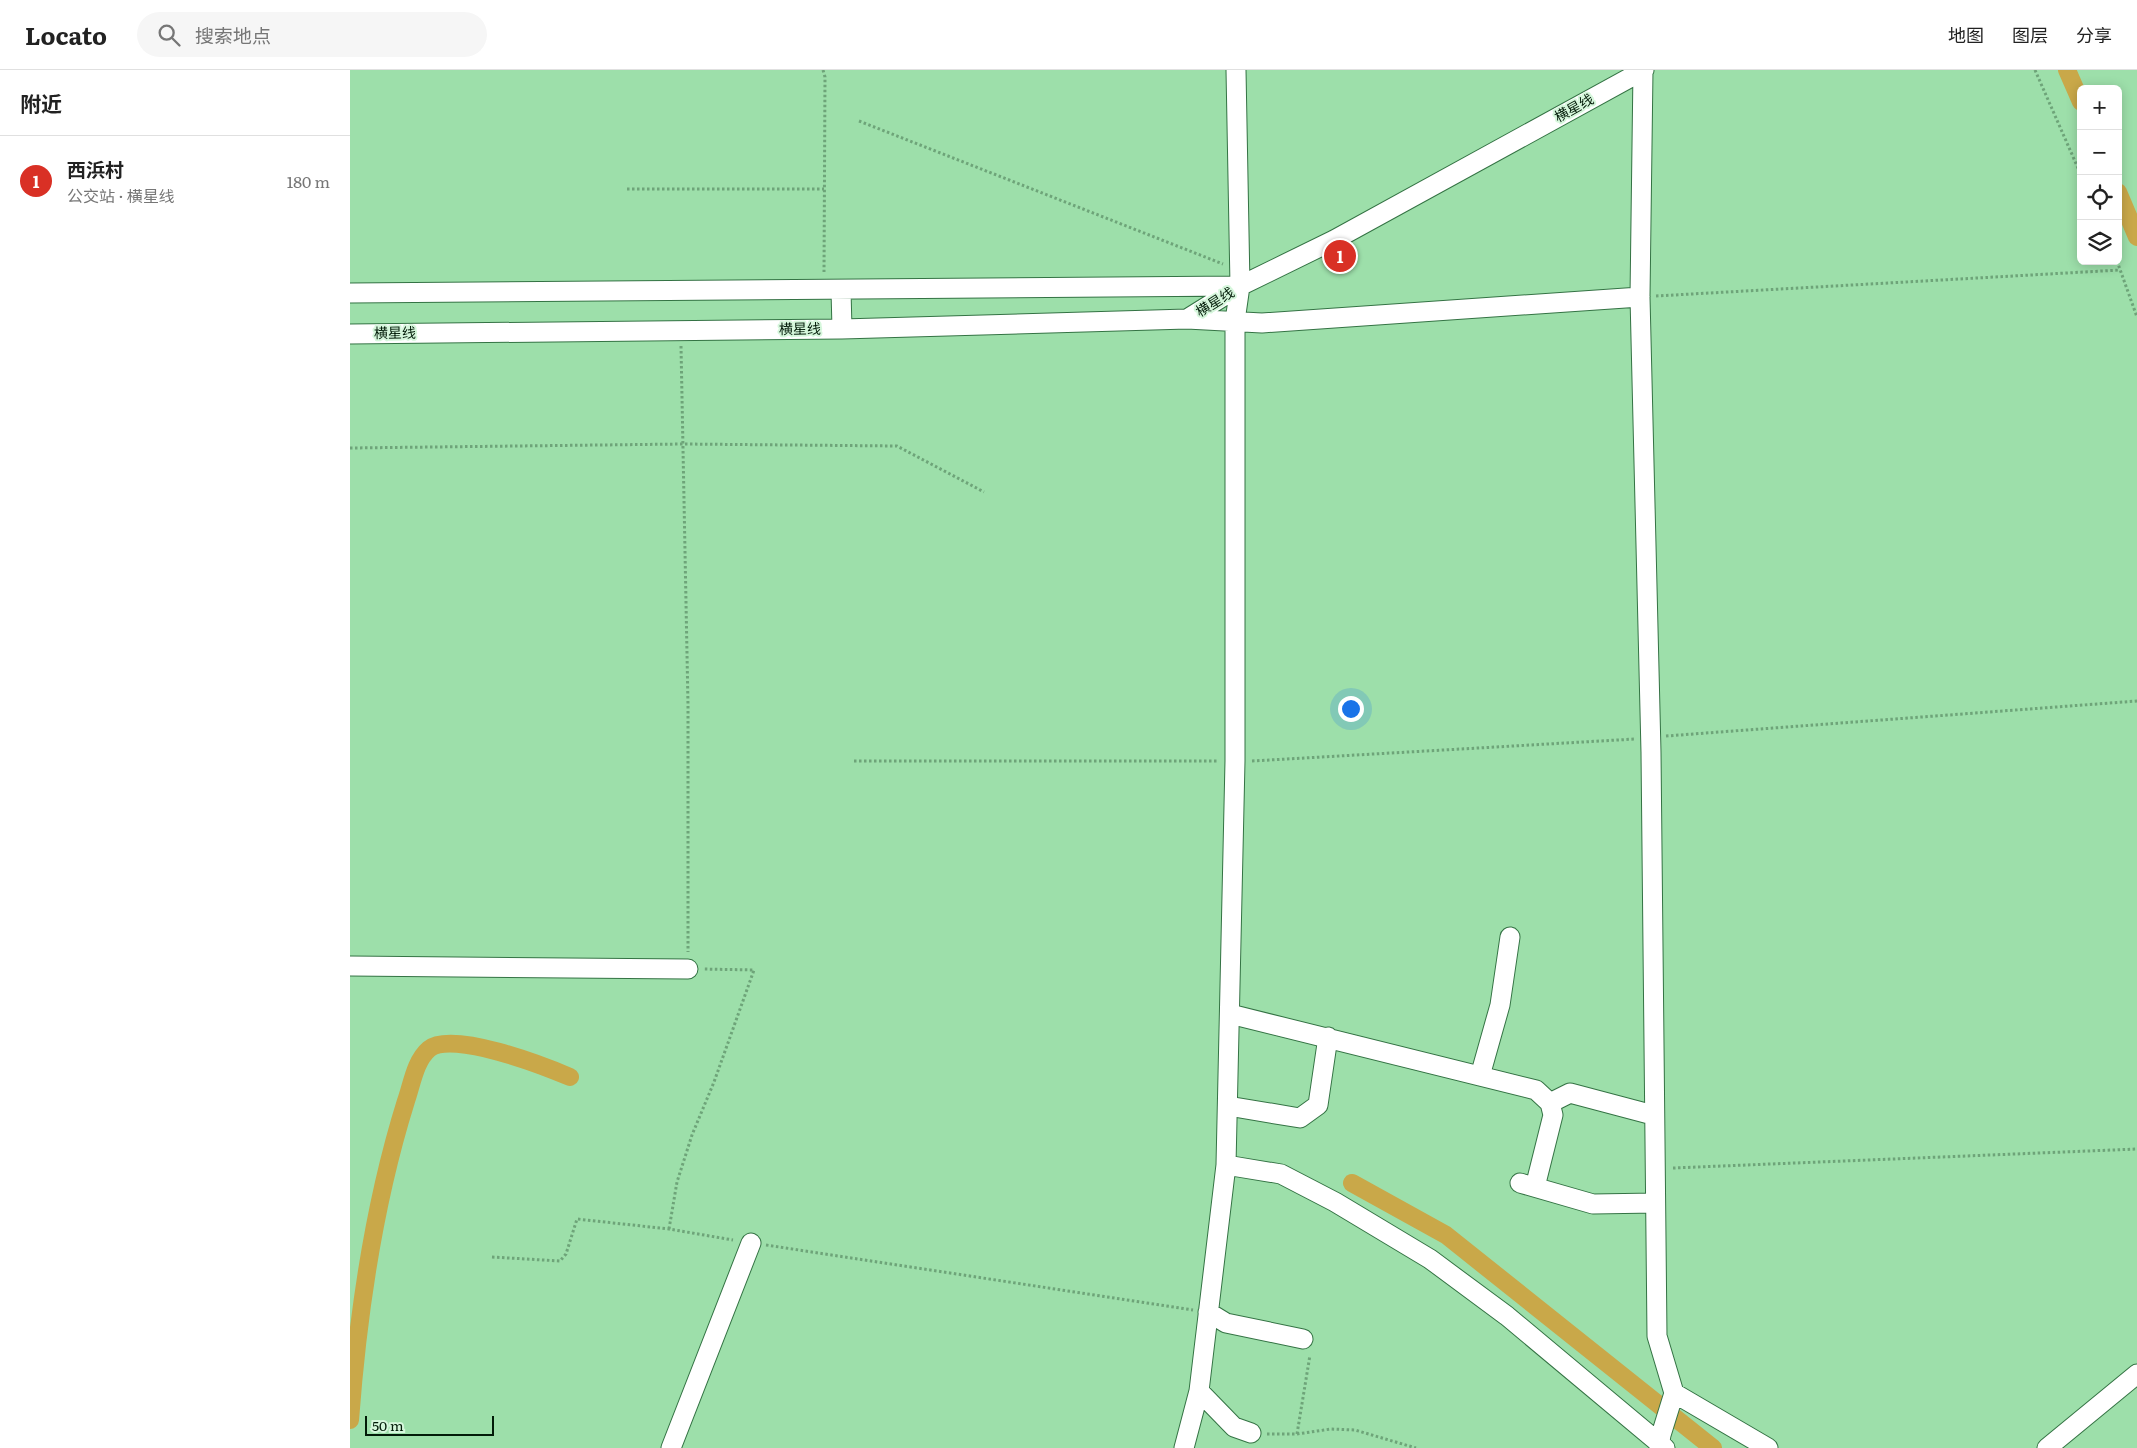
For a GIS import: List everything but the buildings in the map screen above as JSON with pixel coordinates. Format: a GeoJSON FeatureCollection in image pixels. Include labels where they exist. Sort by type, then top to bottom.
{"type":"FeatureCollection","features":[{"type":"Feature","properties":{"kind":"street"},"geometry":{"type":"LineString","coordinates":[[1184,1448],[1199,1392],[1226,1166],[1235,762],[1235,321],[1239,278],[1236,70]]}},
{"type":"Feature","properties":{"kind":"street"},"geometry":{"type":"LineString","coordinates":[[1226,1166],[1281,1174],[1335,1202],[1430,1259],[1507,1316],[1661,1444],[1674,1393],[1657,1336],[1650,738],[1640,297],[1643,70]]}},
{"type":"Feature","properties":{"kind":"street","name":"横星线"},"geometry":{"type":"LineString","coordinates":[[350,334],[842,329],[1187,319],[1239,278],[1334,240],[1643,70]]}},
{"type":"Feature","properties":{"kind":"street","name":"横星线"},"geometry":{"type":"LineString","coordinates":[[350,293],[832,290],[1239,278]]}},
{"type":"Feature","properties":{"kind":"street"},"geometry":{"type":"LineString","coordinates":[[832,290],[842,329]]}},
{"type":"Feature","properties":{"kind":"street"},"geometry":{"type":"LineString","coordinates":[[1187,319],[1262,323],[1640,297]]}},
{"type":"Feature","properties":{"kind":"street"},"geometry":{"type":"LineString","coordinates":[[1480,1076],[1500,1005],[1510,937]]}},
{"type":"Feature","properties":{"kind":"street"},"geometry":{"type":"LineString","coordinates":[[350,966],[688,969]]}},
{"type":"Feature","properties":{"kind":"street"},"geometry":{"type":"LineString","coordinates":[[1230,1014],[1536,1090],[1550,1103],[1553,1115],[1528,1185],[1593,1204],[1655,1203]]}},
{"type":"Feature","properties":{"kind":"street"},"geometry":{"type":"LineString","coordinates":[[1228,1106],[1300,1118],[1318,1106],[1328,1037]]}},
{"type":"Feature","properties":{"kind":"street"},"geometry":{"type":"LineString","coordinates":[[1550,1103],[1570,1094],[1653,1115]]}},
{"type":"Feature","properties":{"kind":"street"},"geometry":{"type":"LineString","coordinates":[[671,1448],[751,1243]]}},
{"type":"Feature","properties":{"kind":"street"},"geometry":{"type":"LineString","coordinates":[[1208,1312],[1226,1323],[1303,1340]]}},
{"type":"Feature","properties":{"kind":"street"},"geometry":{"type":"LineString","coordinates":[[2048,1448],[2137,1374]]}},
{"type":"Feature","properties":{"kind":"street"},"geometry":{"type":"LineString","coordinates":[[1199,1392],[1234,1427],[1251,1433]]}},
{"type":"Feature","properties":{"kind":"street"},"geometry":{"type":"LineString","coordinates":[[1674,1393],[1768,1448]]}},
{"type":"Feature","properties":{"kind":"path"},"geometry":{"type":"LineString","coordinates":[[823,70],[825,77],[824,189],[832,290]]}},
{"type":"Feature","properties":{"kind":"path"},"geometry":{"type":"LineString","coordinates":[[2035,70],[2077,166]]}},
{"type":"Feature","properties":{"kind":"path"},"geometry":{"type":"LineString","coordinates":[[859,121],[1239,278]]}},
{"type":"Feature","properties":{"kind":"path"},"geometry":{"type":"LineString","coordinates":[[627,189],[824,189]]}},
{"type":"Feature","properties":{"kind":"path"},"geometry":{"type":"LineString","coordinates":[[2118,265],[2137,317]]}},
{"type":"Feature","properties":{"kind":"path"},"geometry":{"type":"LineString","coordinates":[[1640,297],[2120,270]]}},
{"type":"Feature","properties":{"kind":"path"},"geometry":{"type":"LineString","coordinates":[[669,1229],[678,1182],[692,1135],[714,1082],[754,970],[688,969],[688,705],[681,331]]}},
{"type":"Feature","properties":{"kind":"path"},"geometry":{"type":"LineString","coordinates":[[350,448],[683,444],[897,446],[984,492]]}},
{"type":"Feature","properties":{"kind":"path"},"geometry":{"type":"LineString","coordinates":[[854,762],[1235,762],[1650,738],[2137,701]]}},
{"type":"Feature","properties":{"kind":"path"},"geometry":{"type":"LineString","coordinates":[[1654,1169],[2137,1149]]}},
{"type":"Feature","properties":{"kind":"path"},"geometry":{"type":"LineString","coordinates":[[492,1258],[560,1261],[566,1254],[577,1219],[669,1229],[1208,1312]]}},
{"type":"Feature","properties":{"kind":"path"},"geometry":{"type":"LineString","coordinates":[[1297,1434],[1310,1352],[1303,1340]]}},
{"type":"Feature","properties":{"kind":"path"},"geometry":{"type":"LineString","coordinates":[[1251,1433],[1297,1434],[1331,1429],[1355,1430],[1416,1448]]}},
{"type":"Feature","properties":{"kind":"waterway"},"geometry":{"type":"LineString","coordinates":[[2067,70],[2077,93]]}},
{"type":"Feature","properties":{"kind":"waterway"},"geometry":{"type":"LineString","coordinates":[[2122,201],[2137,237]]}},
{"type":"Feature","properties":{"kind":"waterway"},"geometry":{"type":"LineString","coordinates":[[350,1420],[363,1298],[376,1218],[395,1140],[414,1073],[420,1060],[429,1049],[441,1044],[457,1044],[520,1058],[570,1077]]}},
{"type":"Feature","properties":{"kind":"waterway"},"geometry":{"type":"LineString","coordinates":[[1352,1183],[1446,1235],[1713,1448]]}},
{"type":"Feature","properties":{"kind":"place","name":"西浜村"},"geometry":{"type":"Point","coordinates":[1340,256]}}]}
